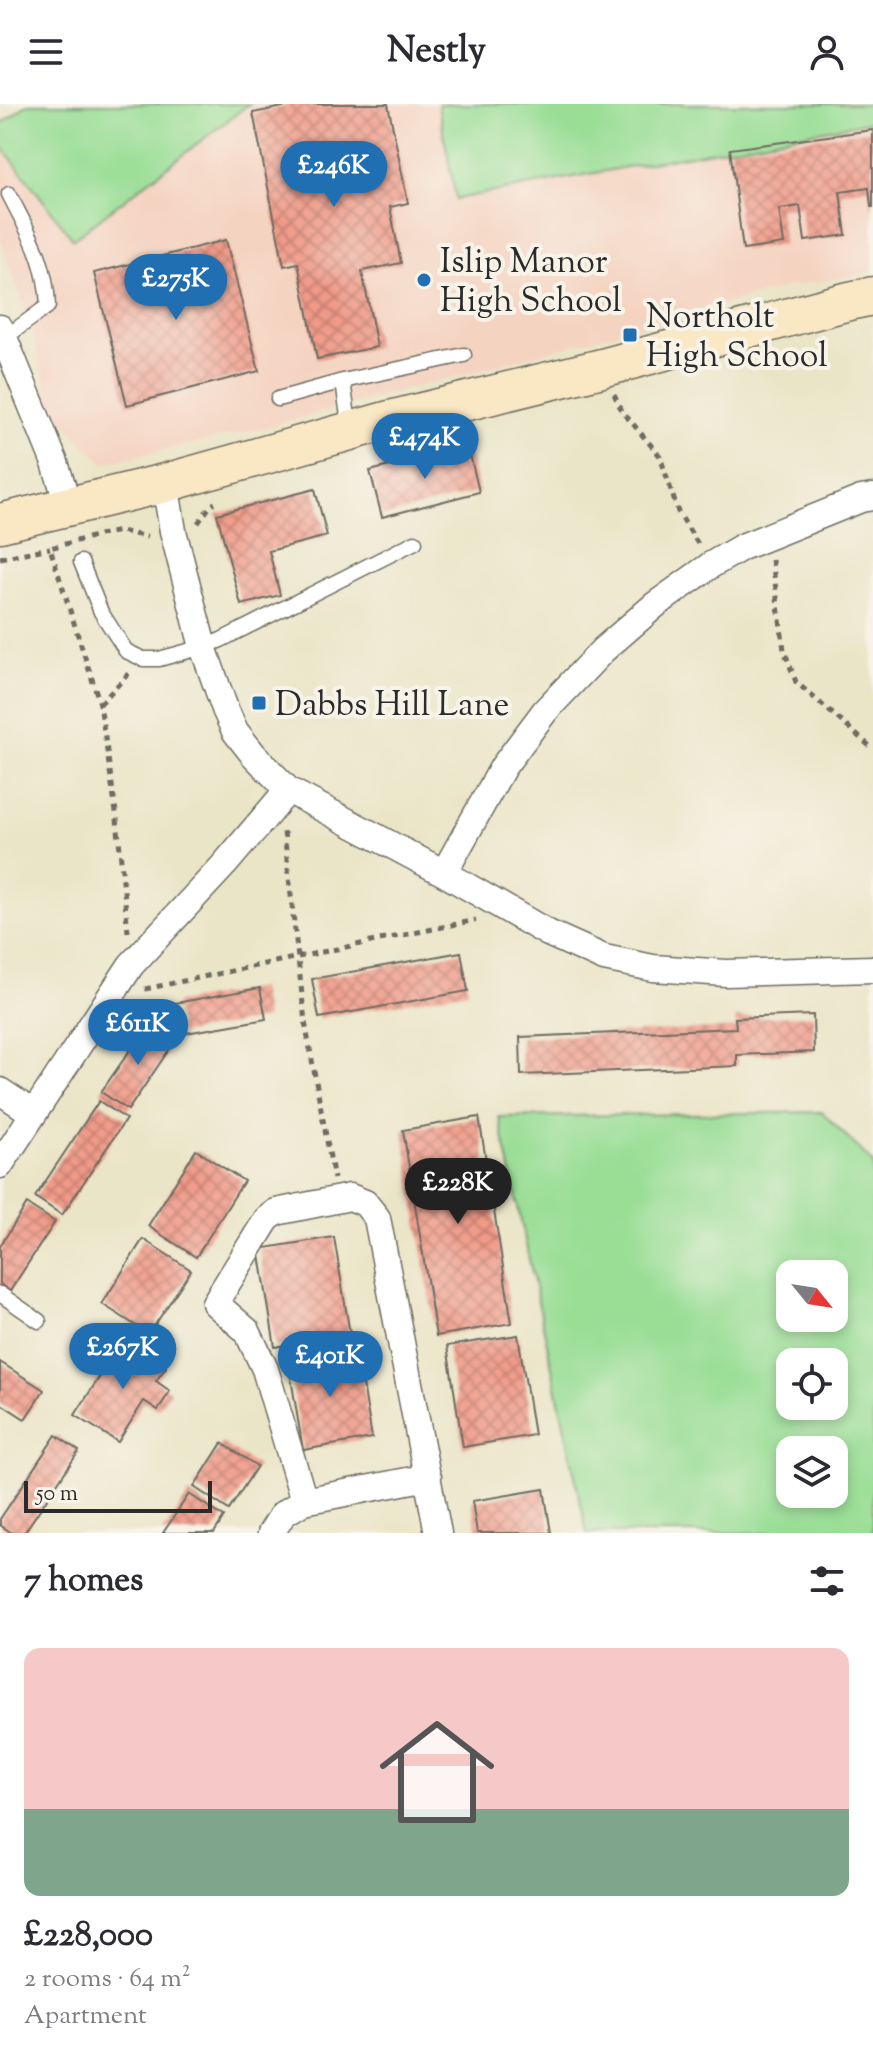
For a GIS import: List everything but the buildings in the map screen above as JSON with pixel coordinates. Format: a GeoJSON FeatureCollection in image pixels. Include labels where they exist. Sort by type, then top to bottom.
{"type":"FeatureCollection","features":[{"type":"Feature","properties":{"kind":"street"},"geometry":{"type":"LineString","coordinates":[[0,523],[165,483],[873,296]]}},
{"type":"Feature","properties":{"kind":"street"},"geometry":{"type":"LineString","coordinates":[[2,333],[55,463],[69,507]]}},
{"type":"Feature","properties":{"kind":"street"},"geometry":{"type":"LineString","coordinates":[[165,483],[173,531],[203,647],[235,731],[288,790],[444,873],[548,933],[604,958],[653,968],[726,973],[873,969]]}},
{"type":"Feature","properties":{"kind":"street"},"geometry":{"type":"LineString","coordinates":[[444,873],[503,767],[545,711],[603,650],[655,605],[742,547],[861,499],[873,497]]}},
{"type":"Feature","properties":{"kind":"street"},"geometry":{"type":"LineString","coordinates":[[0,1165],[127,970],[288,790]]}},
{"type":"Feature","properties":{"kind":"street"},"geometry":{"type":"LineString","coordinates":[[0,1091],[33,1113]]}},
{"type":"Feature","properties":{"kind":"street"},"geometry":{"type":"LineString","coordinates":[[304,1501],[265,1369],[247,1331],[215,1303],[267,1219],[276,1212],[350,1197],[365,1203],[377,1218],[438,1533]]}},
{"type":"Feature","properties":{"kind":"street"},"geometry":{"type":"LineString","coordinates":[[271,1533],[283,1514],[304,1501],[428,1477]]}},
{"type":"Feature","properties":{"kind":"lane"},"geometry":{"type":"LineString","coordinates":[[2,333],[48,306],[47,283],[39,254],[9,194]]}},
{"type":"Feature","properties":{"kind":"lane"},"geometry":{"type":"LineString","coordinates":[[278,399],[343,381],[464,355]]}},
{"type":"Feature","properties":{"kind":"lane"},"geometry":{"type":"LineString","coordinates":[[343,381],[350,432]]}},
{"type":"Feature","properties":{"kind":"lane"},"geometry":{"type":"LineString","coordinates":[[81,562],[101,612],[126,651],[143,659],[159,659],[203,647],[415,542]]}},
{"type":"Feature","properties":{"kind":"lane"},"geometry":{"type":"LineString","coordinates":[[0,1294],[39,1321]]}},
{"type":"Feature","properties":{"kind":"path"},"geometry":{"type":"LineString","coordinates":[[602,368],[622,411],[660,456],[678,512],[711,565]]}},
{"type":"Feature","properties":{"kind":"path"},"geometry":{"type":"LineString","coordinates":[[198,523],[211,505],[219,501]]}},
{"type":"Feature","properties":{"kind":"path"},"geometry":{"type":"LineString","coordinates":[[0,558],[121,531],[147,537]]}},
{"type":"Feature","properties":{"kind":"path"},"geometry":{"type":"LineString","coordinates":[[770,535],[784,650],[796,682],[873,749]]}},
{"type":"Feature","properties":{"kind":"path"},"geometry":{"type":"LineString","coordinates":[[50,548],[100,704],[117,819],[127,970],[145,989],[495,916],[500,904]]}},
{"type":"Feature","properties":{"kind":"path"},"geometry":{"type":"LineString","coordinates":[[100,704],[143,659]]}},
{"type":"Feature","properties":{"kind":"path"},"geometry":{"type":"LineString","coordinates":[[284,826],[305,1022],[338,1199]]}},
{"type":"Feature","properties":{"kind":"shaded area","name":"Islip Manor High School"},"geometry":{"type":"Polygon","coordinates":[[[26,104],[873,104],[873,272],[784,288],[259,429],[104,463],[51,406],[29,319],[0,240],[0,123],[26,104]]]}},
{"type":"Feature","properties":{"kind":"green space"},"geometry":{"type":"Polygon","coordinates":[[[28,104],[249,104],[73,239],[0,144],[0,125],[28,104]]]}},
{"type":"Feature","properties":{"kind":"green space"},"geometry":{"type":"Polygon","coordinates":[[[438,104],[873,104],[873,121],[456,199],[438,104]]]}},
{"type":"Feature","properties":{"kind":"green space"},"geometry":{"type":"Polygon","coordinates":[[[822,1112],[873,1163],[873,1533],[587,1533],[499,1117],[822,1112]]]}},
{"type":"Feature","properties":{"kind":"place","name":"Islip Manor High School"},"geometry":{"type":"Point","coordinates":[424,280]}},
{"type":"Feature","properties":{"kind":"place","name":"Northolt High School"},"geometry":{"type":"Point","coordinates":[630,335]}},
{"type":"Feature","properties":{"kind":"place","name":"Dabbs Hill Lane"},"geometry":{"type":"Point","coordinates":[259,703]}}]}
